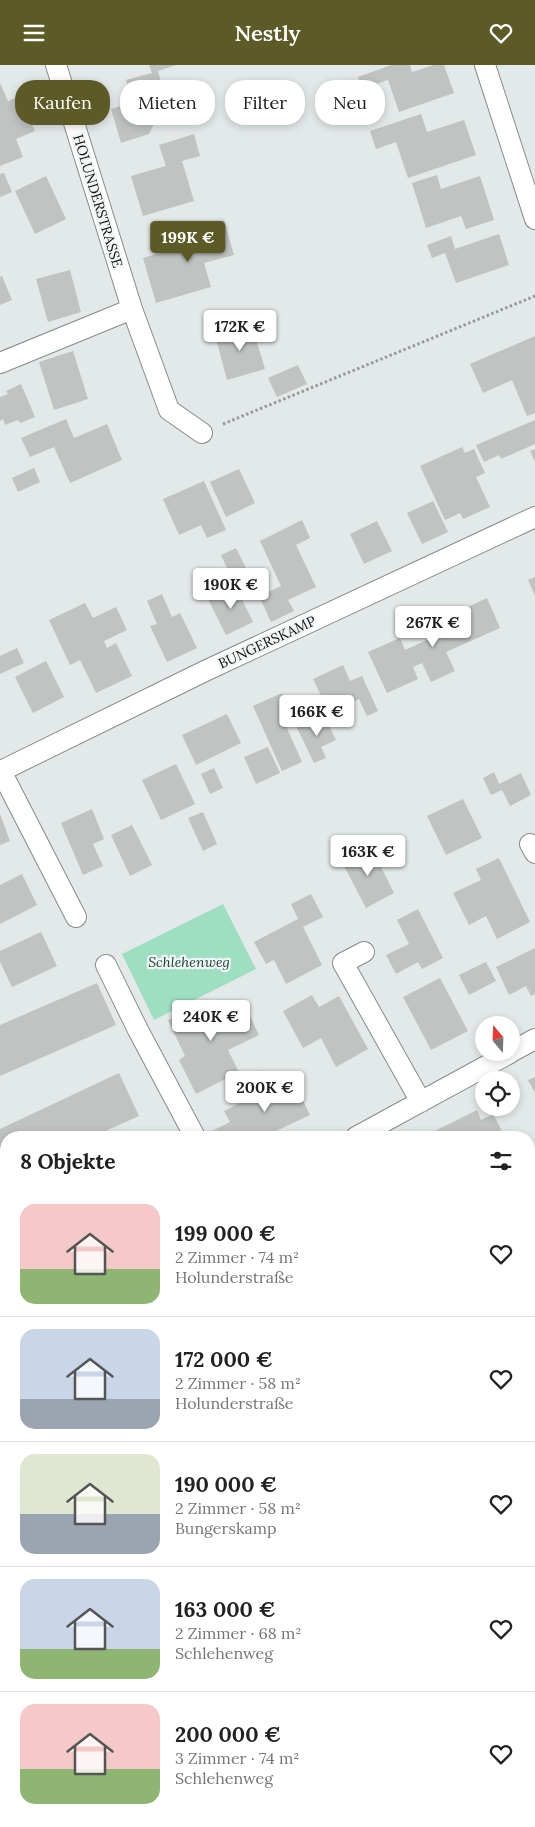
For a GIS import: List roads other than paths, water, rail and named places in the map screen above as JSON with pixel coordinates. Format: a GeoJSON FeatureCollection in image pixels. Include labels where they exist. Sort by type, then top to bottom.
{"type":"FeatureCollection","features":[{"type":"Feature","properties":{"kind":"street","name":"HOLUNDERSTRASSE"},"geometry":{"type":"LineString","coordinates":[[56,65],[132,309],[169,410],[202,433]]}},
{"type":"Feature","properties":{"kind":"street"},"geometry":{"type":"LineString","coordinates":[[485,65],[535,219]]}},
{"type":"Feature","properties":{"kind":"street"},"geometry":{"type":"LineString","coordinates":[[0,363],[132,309]]}},
{"type":"Feature","properties":{"kind":"street","name":"BUNGERSKAMP"},"geometry":{"type":"LineString","coordinates":[[76,917],[0,771],[205,671],[535,517]]}},
{"type":"Feature","properties":{"kind":"street"},"geometry":{"type":"LineString","coordinates":[[364,952],[343,963],[422,1102]]}},
{"type":"Feature","properties":{"kind":"street"},"geometry":{"type":"LineString","coordinates":[[106,965],[192,1131]]}},
{"type":"Feature","properties":{"kind":"street"},"geometry":{"type":"LineString","coordinates":[[520,1047],[535,1039]]}},
{"type":"Feature","properties":{"kind":"street"},"geometry":{"type":"LineString","coordinates":[[367,1131],[495,1061]]}},
{"type":"Feature","properties":{"kind":"park label","name":"Schlehenweg"},"geometry":{"type":"Point","coordinates":[189,962]}}]}
